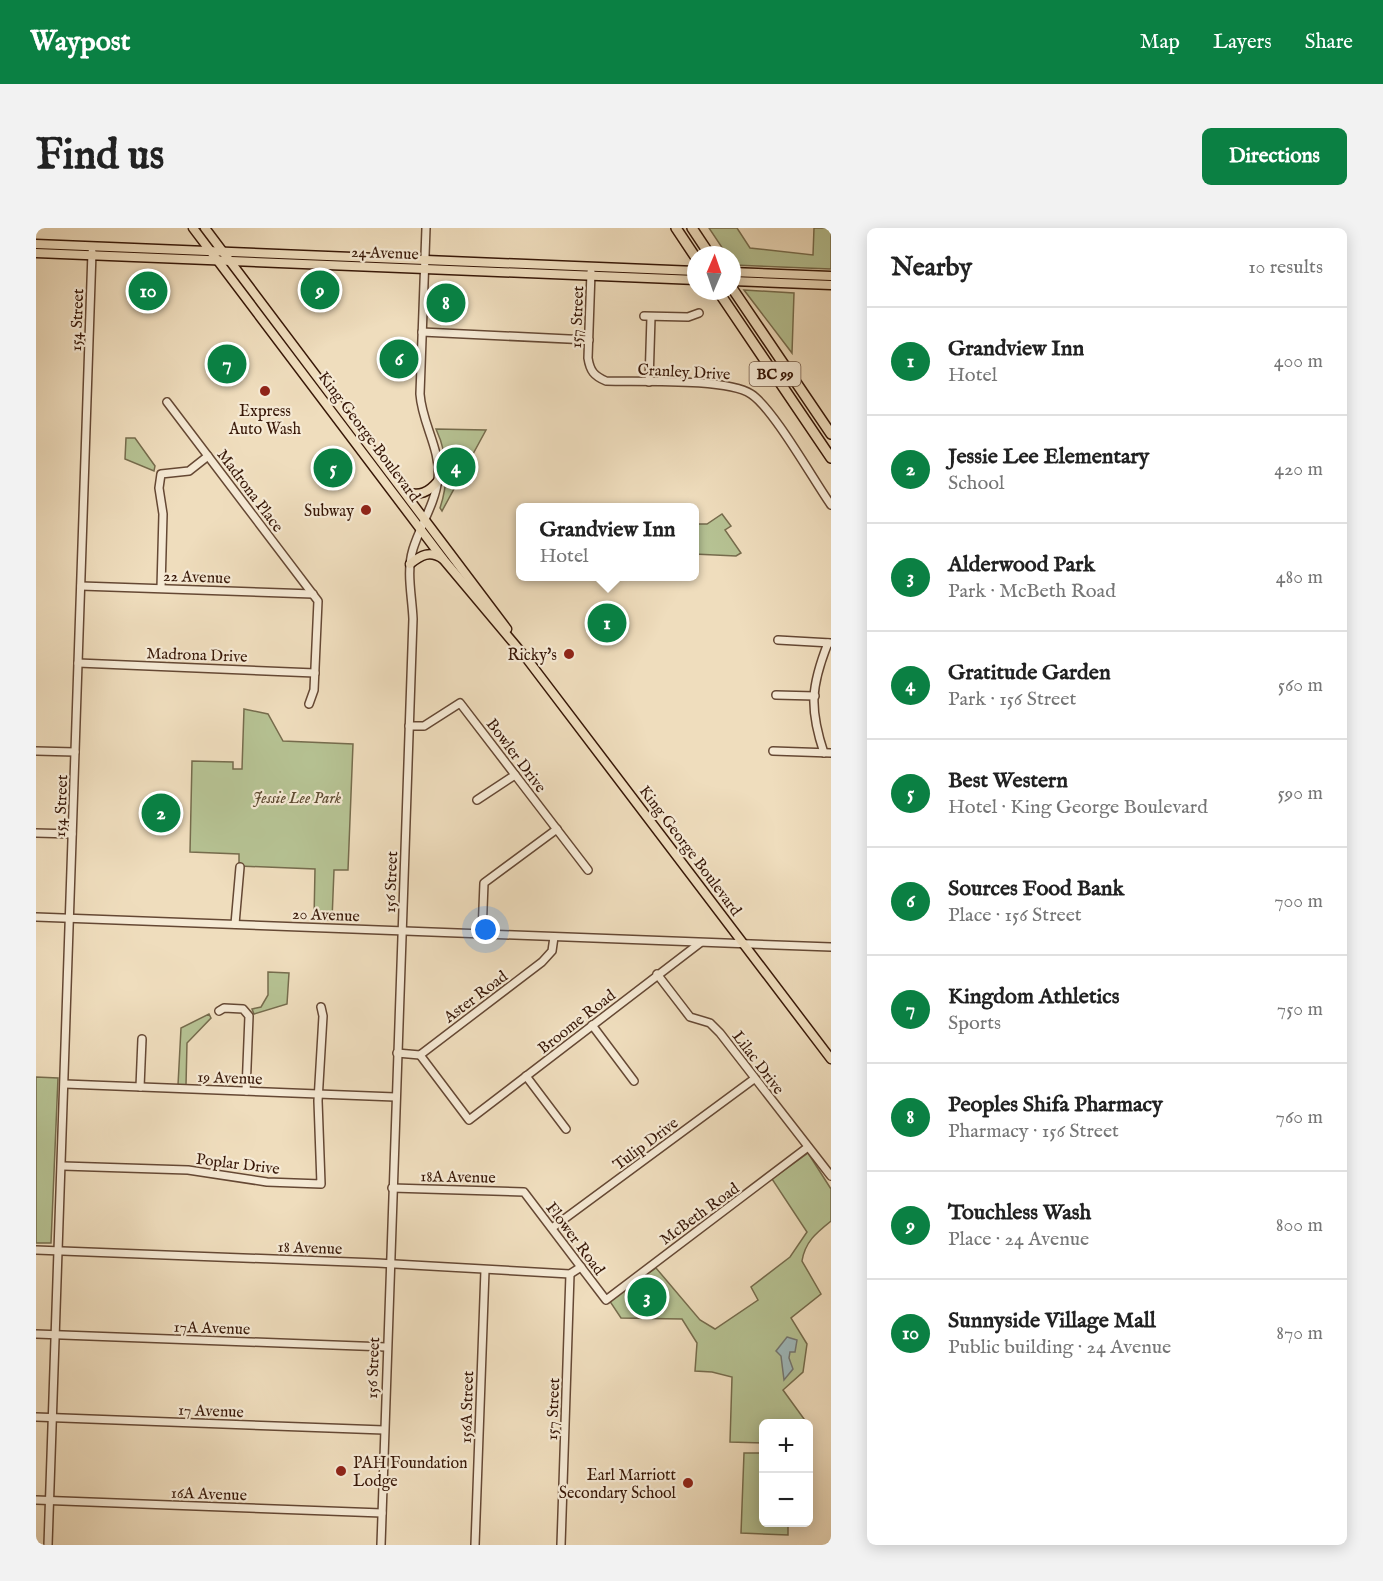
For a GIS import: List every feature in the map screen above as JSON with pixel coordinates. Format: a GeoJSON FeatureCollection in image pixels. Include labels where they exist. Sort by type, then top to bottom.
{"type":"FeatureCollection","features":[{"type":"Feature","properties":{"kind":"highway"},"geometry":{"type":"LineString","coordinates":[[676,228],[688,246]]}},
{"type":"Feature","properties":{"kind":"highway"},"geometry":{"type":"LineString","coordinates":[[692,228],[704,246]]}},
{"type":"Feature","properties":{"kind":"highway","name":"BC 99"},"geometry":{"type":"LineString","coordinates":[[724,300],[831,458]]}},
{"type":"Feature","properties":{"kind":"highway","name":"BC 99"},"geometry":{"type":"LineString","coordinates":[[740,300],[831,434]]}},
{"type":"Feature","properties":{"kind":"main road"},"geometry":{"type":"LineString","coordinates":[[184,250],[193,243],[193,228]]}},
{"type":"Feature","properties":{"kind":"main road"},"geometry":{"type":"LineString","coordinates":[[193,228],[212,252]]}},
{"type":"Feature","properties":{"kind":"main road","name":"King George Boulevard"},"geometry":{"type":"LineString","coordinates":[[205,228],[220,256],[287,354],[443,559],[527,659]]}},
{"type":"Feature","properties":{"kind":"main road","name":"24 Avenue"},"geometry":{"type":"LineString","coordinates":[[36,244],[92,251],[425,264],[489,271],[591,271],[687,279]]}},
{"type":"Feature","properties":{"kind":"main road","name":"24 Avenue"},"geometry":{"type":"LineString","coordinates":[[36,253],[184,250],[212,252],[229,261],[532,264],[591,271]]}},
{"type":"Feature","properties":{"kind":"main road","name":"King George Boulevard"},"geometry":{"type":"LineString","coordinates":[[229,261],[351,419],[527,659],[831,1059]]}},
{"type":"Feature","properties":{"kind":"main road"},"geometry":{"type":"LineString","coordinates":[[248,285],[247,270],[259,262]]}},
{"type":"Feature","properties":{"kind":"main road"},"geometry":{"type":"LineString","coordinates":[[489,271],[524,268],[532,264]]}},
{"type":"Feature","properties":{"kind":"main road","name":"24 Avenue"},"geometry":{"type":"LineString","coordinates":[[646,274],[687,272]]}},
{"type":"Feature","properties":{"kind":"main road"},"geometry":{"type":"LineString","coordinates":[[741,274],[831,285]]}},
{"type":"Feature","properties":{"kind":"main road"},"geometry":{"type":"LineString","coordinates":[[741,279],[753,277],[831,276]]}},
{"type":"Feature","properties":{"kind":"main road"},"geometry":{"type":"LineString","coordinates":[[287,354],[294,353],[322,383]]}},
{"type":"Feature","properties":{"kind":"main road"},"geometry":{"type":"LineString","coordinates":[[333,413],[341,417],[355,435],[362,436]]}},
{"type":"Feature","properties":{"kind":"main road"},"geometry":{"type":"LineString","coordinates":[[405,492],[420,494],[431,489],[438,481]]}},
{"type":"Feature","properties":{"kind":"main road"},"geometry":{"type":"LineString","coordinates":[[410,564],[425,554],[433,554],[443,559]]}},
{"type":"Feature","properties":{"kind":"street","name":"156 Street"},"geometry":{"type":"LineString","coordinates":[[381,1545],[413,618],[410,564],[438,481],[435,445],[421,409],[426,228]]}},
{"type":"Feature","properties":{"kind":"street","name":"154 Street"},"geometry":{"type":"LineString","coordinates":[[48,1545],[63,1166],[92,251]]}},
{"type":"Feature","properties":{"kind":"street","name":"157 Street"},"geometry":{"type":"LineString","coordinates":[[590,368],[591,271]]}},
{"type":"Feature","properties":{"kind":"street"},"geometry":{"type":"LineString","coordinates":[[649,382],[648,316],[688,317],[699,313]]}},
{"type":"Feature","properties":{"kind":"street"},"geometry":{"type":"LineString","coordinates":[[422,332],[589,340]]}},
{"type":"Feature","properties":{"kind":"street","name":"Cranley Drive"},"geometry":{"type":"LineString","coordinates":[[590,368],[596,376],[606,381],[726,385],[750,393],[772,417],[831,506]]}},
{"type":"Feature","properties":{"kind":"street","name":"Madrona Place"},"geometry":{"type":"LineString","coordinates":[[167,402],[313,594]]}},
{"type":"Feature","properties":{"kind":"street"},"geometry":{"type":"LineString","coordinates":[[161,588],[163,514],[159,488],[161,474],[189,471],[208,456]]}},
{"type":"Feature","properties":{"kind":"street","name":"22 Avenue"},"geometry":{"type":"LineString","coordinates":[[81,586],[313,594]]}},
{"type":"Feature","properties":{"kind":"street"},"geometry":{"type":"LineString","coordinates":[[309,704],[314,690],[318,601],[313,594]]}},
{"type":"Feature","properties":{"kind":"street"},"geometry":{"type":"LineString","coordinates":[[773,751],[828,753],[814,722],[816,674],[830,643],[778,640]]}},
{"type":"Feature","properties":{"kind":"street","name":"Madrona Drive"},"geometry":{"type":"LineString","coordinates":[[78,663],[315,673]]}},
{"type":"Feature","properties":{"kind":"street"},"geometry":{"type":"LineString","coordinates":[[776,695],[815,696]]}},
{"type":"Feature","properties":{"kind":"street","name":"Bowler Drive"},"geometry":{"type":"LineString","coordinates":[[409,726],[424,726],[460,703],[588,870]]}},
{"type":"Feature","properties":{"kind":"street"},"geometry":{"type":"LineString","coordinates":[[36,751],[75,752]]}},
{"type":"Feature","properties":{"kind":"street"},"geometry":{"type":"LineString","coordinates":[[477,801],[515,775]]}},
{"type":"Feature","properties":{"kind":"street"},"geometry":{"type":"LineString","coordinates":[[482,934],[484,883],[557,829]]}},
{"type":"Feature","properties":{"kind":"street"},"geometry":{"type":"LineString","coordinates":[[36,833],[72,834]]}},
{"type":"Feature","properties":{"kind":"street"},"geometry":{"type":"LineString","coordinates":[[235,924],[240,867]]}},
{"type":"Feature","properties":{"kind":"street","name":"20 Avenue"},"geometry":{"type":"LineString","coordinates":[[36,917],[831,947]]}},
{"type":"Feature","properties":{"kind":"street","name":"Aster Road"},"geometry":{"type":"LineString","coordinates":[[420,1055],[542,962],[552,951],[554,937]]}},
{"type":"Feature","properties":{"kind":"street","name":"Broome Road"},"geometry":{"type":"LineString","coordinates":[[420,1055],[469,1120],[700,943]]}},
{"type":"Feature","properties":{"kind":"street","name":"Lilac Drive"},"geometry":{"type":"LineString","coordinates":[[657,974],[690,1017],[710,1023],[720,1033],[831,1176]]}},
{"type":"Feature","properties":{"kind":"street"},"geometry":{"type":"LineString","coordinates":[[319,1094],[323,1016],[321,1007]]}},
{"type":"Feature","properties":{"kind":"street"},"geometry":{"type":"LineString","coordinates":[[219,1011],[224,1008],[243,1009],[249,1016],[246,1091]]}},
{"type":"Feature","properties":{"kind":"street"},"geometry":{"type":"LineString","coordinates":[[592,1025],[634,1081]]}},
{"type":"Feature","properties":{"kind":"street"},"geometry":{"type":"LineString","coordinates":[[140,1088],[142,1040]]}},
{"type":"Feature","properties":{"kind":"street"},"geometry":{"type":"LineString","coordinates":[[397,1053],[420,1055]]}},
{"type":"Feature","properties":{"kind":"street"},"geometry":{"type":"LineString","coordinates":[[526,1076],[566,1129]]}},
{"type":"Feature","properties":{"kind":"street","name":"Tulip Drive"},"geometry":{"type":"LineString","coordinates":[[552,1228],[754,1079]]}},
{"type":"Feature","properties":{"kind":"street","name":"19 Avenue"},"geometry":{"type":"LineString","coordinates":[[65,1084],[395,1097]]}},
{"type":"Feature","properties":{"kind":"street","name":"Poplar Drive"},"geometry":{"type":"LineString","coordinates":[[63,1166],[188,1170],[267,1182],[321,1184],[319,1094]]}},
{"type":"Feature","properties":{"kind":"street","name":"McBeth Road"},"geometry":{"type":"LineString","coordinates":[[606,1300],[808,1148]]}},
{"type":"Feature","properties":{"kind":"street","name":"18A Avenue"},"geometry":{"type":"LineString","coordinates":[[392,1188],[524,1192]]}},
{"type":"Feature","properties":{"kind":"street","name":"Flower Road"},"geometry":{"type":"LineString","coordinates":[[524,1192],[606,1300]]}},
{"type":"Feature","properties":{"kind":"street","name":"18 Avenue"},"geometry":{"type":"LineString","coordinates":[[36,1250],[389,1264],[570,1274]]}},
{"type":"Feature","properties":{"kind":"street"},"geometry":{"type":"LineString","coordinates":[[570,1274],[581,1267]]}},
{"type":"Feature","properties":{"kind":"street","name":"156A Street"},"geometry":{"type":"LineString","coordinates":[[475,1545],[485,1270]]}},
{"type":"Feature","properties":{"kind":"street","name":"157 Street"},"geometry":{"type":"LineString","coordinates":[[561,1545],[570,1274]]}},
{"type":"Feature","properties":{"kind":"street","name":"17A Avenue"},"geometry":{"type":"LineString","coordinates":[[36,1334],[387,1347]]}},
{"type":"Feature","properties":{"kind":"street","name":"17 Avenue"},"geometry":{"type":"LineString","coordinates":[[36,1417],[384,1430]]}},
{"type":"Feature","properties":{"kind":"street","name":"16A Avenue"},"geometry":{"type":"LineString","coordinates":[[36,1500],[382,1513]]}},
{"type":"Feature","properties":{"kind":"green space"},"geometry":{"type":"Polygon","coordinates":[[[709,228],[737,228],[750,248],[813,255],[814,228],[831,228],[831,269],[741,265],[741,246],[721,246],[709,228]]]}},
{"type":"Feature","properties":{"kind":"green space"},"geometry":{"type":"Polygon","coordinates":[[[744,290],[794,293],[792,353],[744,290]]]}},
{"type":"Feature","properties":{"kind":"green space"},"geometry":{"type":"Polygon","coordinates":[[[436,429],[486,430],[442,511],[440,508],[445,488],[446,468],[443,449],[436,429]]]}},
{"type":"Feature","properties":{"kind":"green space"},"geometry":{"type":"Polygon","coordinates":[[[126,438],[135,438],[155,466],[154,471],[125,459],[126,438]]]}},
{"type":"Feature","properties":{"kind":"green space"},"geometry":{"type":"Polygon","coordinates":[[[722,514],[731,526],[725,530],[741,553],[736,556],[699,554],[699,524],[707,524],[722,514]]]}},
{"type":"Feature","properties":{"kind":"green space","name":"Jessie Lee Park"},"geometry":{"type":"Polygon","coordinates":[[[244,709],[268,714],[283,741],[353,744],[348,870],[334,870],[332,920],[314,919],[315,869],[239,866],[239,854],[190,852],[192,761],[233,762],[233,769],[242,769],[244,709]]]}},
{"type":"Feature","properties":{"kind":"green space"},"geometry":{"type":"Polygon","coordinates":[[[268,972],[289,973],[287,1004],[254,1014],[252,1009],[261,1007],[268,995],[268,972]]]}},
{"type":"Feature","properties":{"kind":"green space"},"geometry":{"type":"Polygon","coordinates":[[[209,1014],[211,1018],[187,1043],[186,1085],[178,1085],[181,1028],[209,1014]]]}},
{"type":"Feature","properties":{"kind":"green space"},"geometry":{"type":"Polygon","coordinates":[[[36,1077],[58,1078],[51,1243],[36,1243],[36,1077]]]}},
{"type":"Feature","properties":{"kind":"green space"},"geometry":{"type":"Polygon","coordinates":[[[808,1153],[831,1189],[831,1221],[812,1238],[803,1254],[802,1261],[821,1294],[791,1318],[807,1344],[803,1372],[783,1390],[804,1419],[759,1419],[759,1443],[730,1442],[732,1377],[695,1371],[697,1343],[682,1319],[621,1318],[609,1300],[656,1268],[700,1320],[715,1329],[758,1300],[751,1287],[790,1257],[807,1232],[772,1179],[808,1153]]]}},
{"type":"Feature","properties":{"kind":"green space"},"geometry":{"type":"Polygon","coordinates":[[[744,1453],[759,1453],[759,1527],[788,1527],[788,1535],[741,1533],[744,1453]]]}},
{"type":"Feature","properties":{"kind":"water"},"geometry":{"type":"Polygon","coordinates":[[[787,1337],[797,1340],[795,1352],[790,1352],[789,1358],[793,1369],[784,1380],[781,1356],[776,1351],[787,1337]]]}},
{"type":"Feature","properties":{"kind":"place","name":"Touchless Wash"},"geometry":{"type":"Point","coordinates":[320,290]}},
{"type":"Feature","properties":{"kind":"place","name":"Sunnyside Village Mall"},"geometry":{"type":"Point","coordinates":[148,291]}},
{"type":"Feature","properties":{"kind":"place","name":"Peoples Shifa Pharmacy"},"geometry":{"type":"Point","coordinates":[446,303]}},
{"type":"Feature","properties":{"kind":"place","name":"Sources Food Bank"},"geometry":{"type":"Point","coordinates":[399,359]}},
{"type":"Feature","properties":{"kind":"place","name":"Kingdom Athletics"},"geometry":{"type":"Point","coordinates":[227,364]}},
{"type":"Feature","properties":{"kind":"place","name":"Express Auto Wash"},"geometry":{"type":"Point","coordinates":[265,391]}},
{"type":"Feature","properties":{"kind":"place","name":"Gratitude Garden"},"geometry":{"type":"Point","coordinates":[456,467]}},
{"type":"Feature","properties":{"kind":"place","name":"Best Western"},"geometry":{"type":"Point","coordinates":[333,468]}},
{"type":"Feature","properties":{"kind":"place","name":"Subway"},"geometry":{"type":"Point","coordinates":[366,510]}},
{"type":"Feature","properties":{"kind":"place","name":"Grandview Inn"},"geometry":{"type":"Point","coordinates":[607,623]}},
{"type":"Feature","properties":{"kind":"place","name":"Ricky's"},"geometry":{"type":"Point","coordinates":[569,654]}},
{"type":"Feature","properties":{"kind":"place","name":"Jessie Lee Elementary"},"geometry":{"type":"Point","coordinates":[161,813]}},
{"type":"Feature","properties":{"kind":"place","name":"Alderwood Park"},"geometry":{"type":"Point","coordinates":[647,1297]}},
{"type":"Feature","properties":{"kind":"place","name":"PAH Foundation Lodge"},"geometry":{"type":"Point","coordinates":[341,1471]}},
{"type":"Feature","properties":{"kind":"place","name":"Earl Marriott Secondary School"},"geometry":{"type":"Point","coordinates":[688,1483]}}]}
